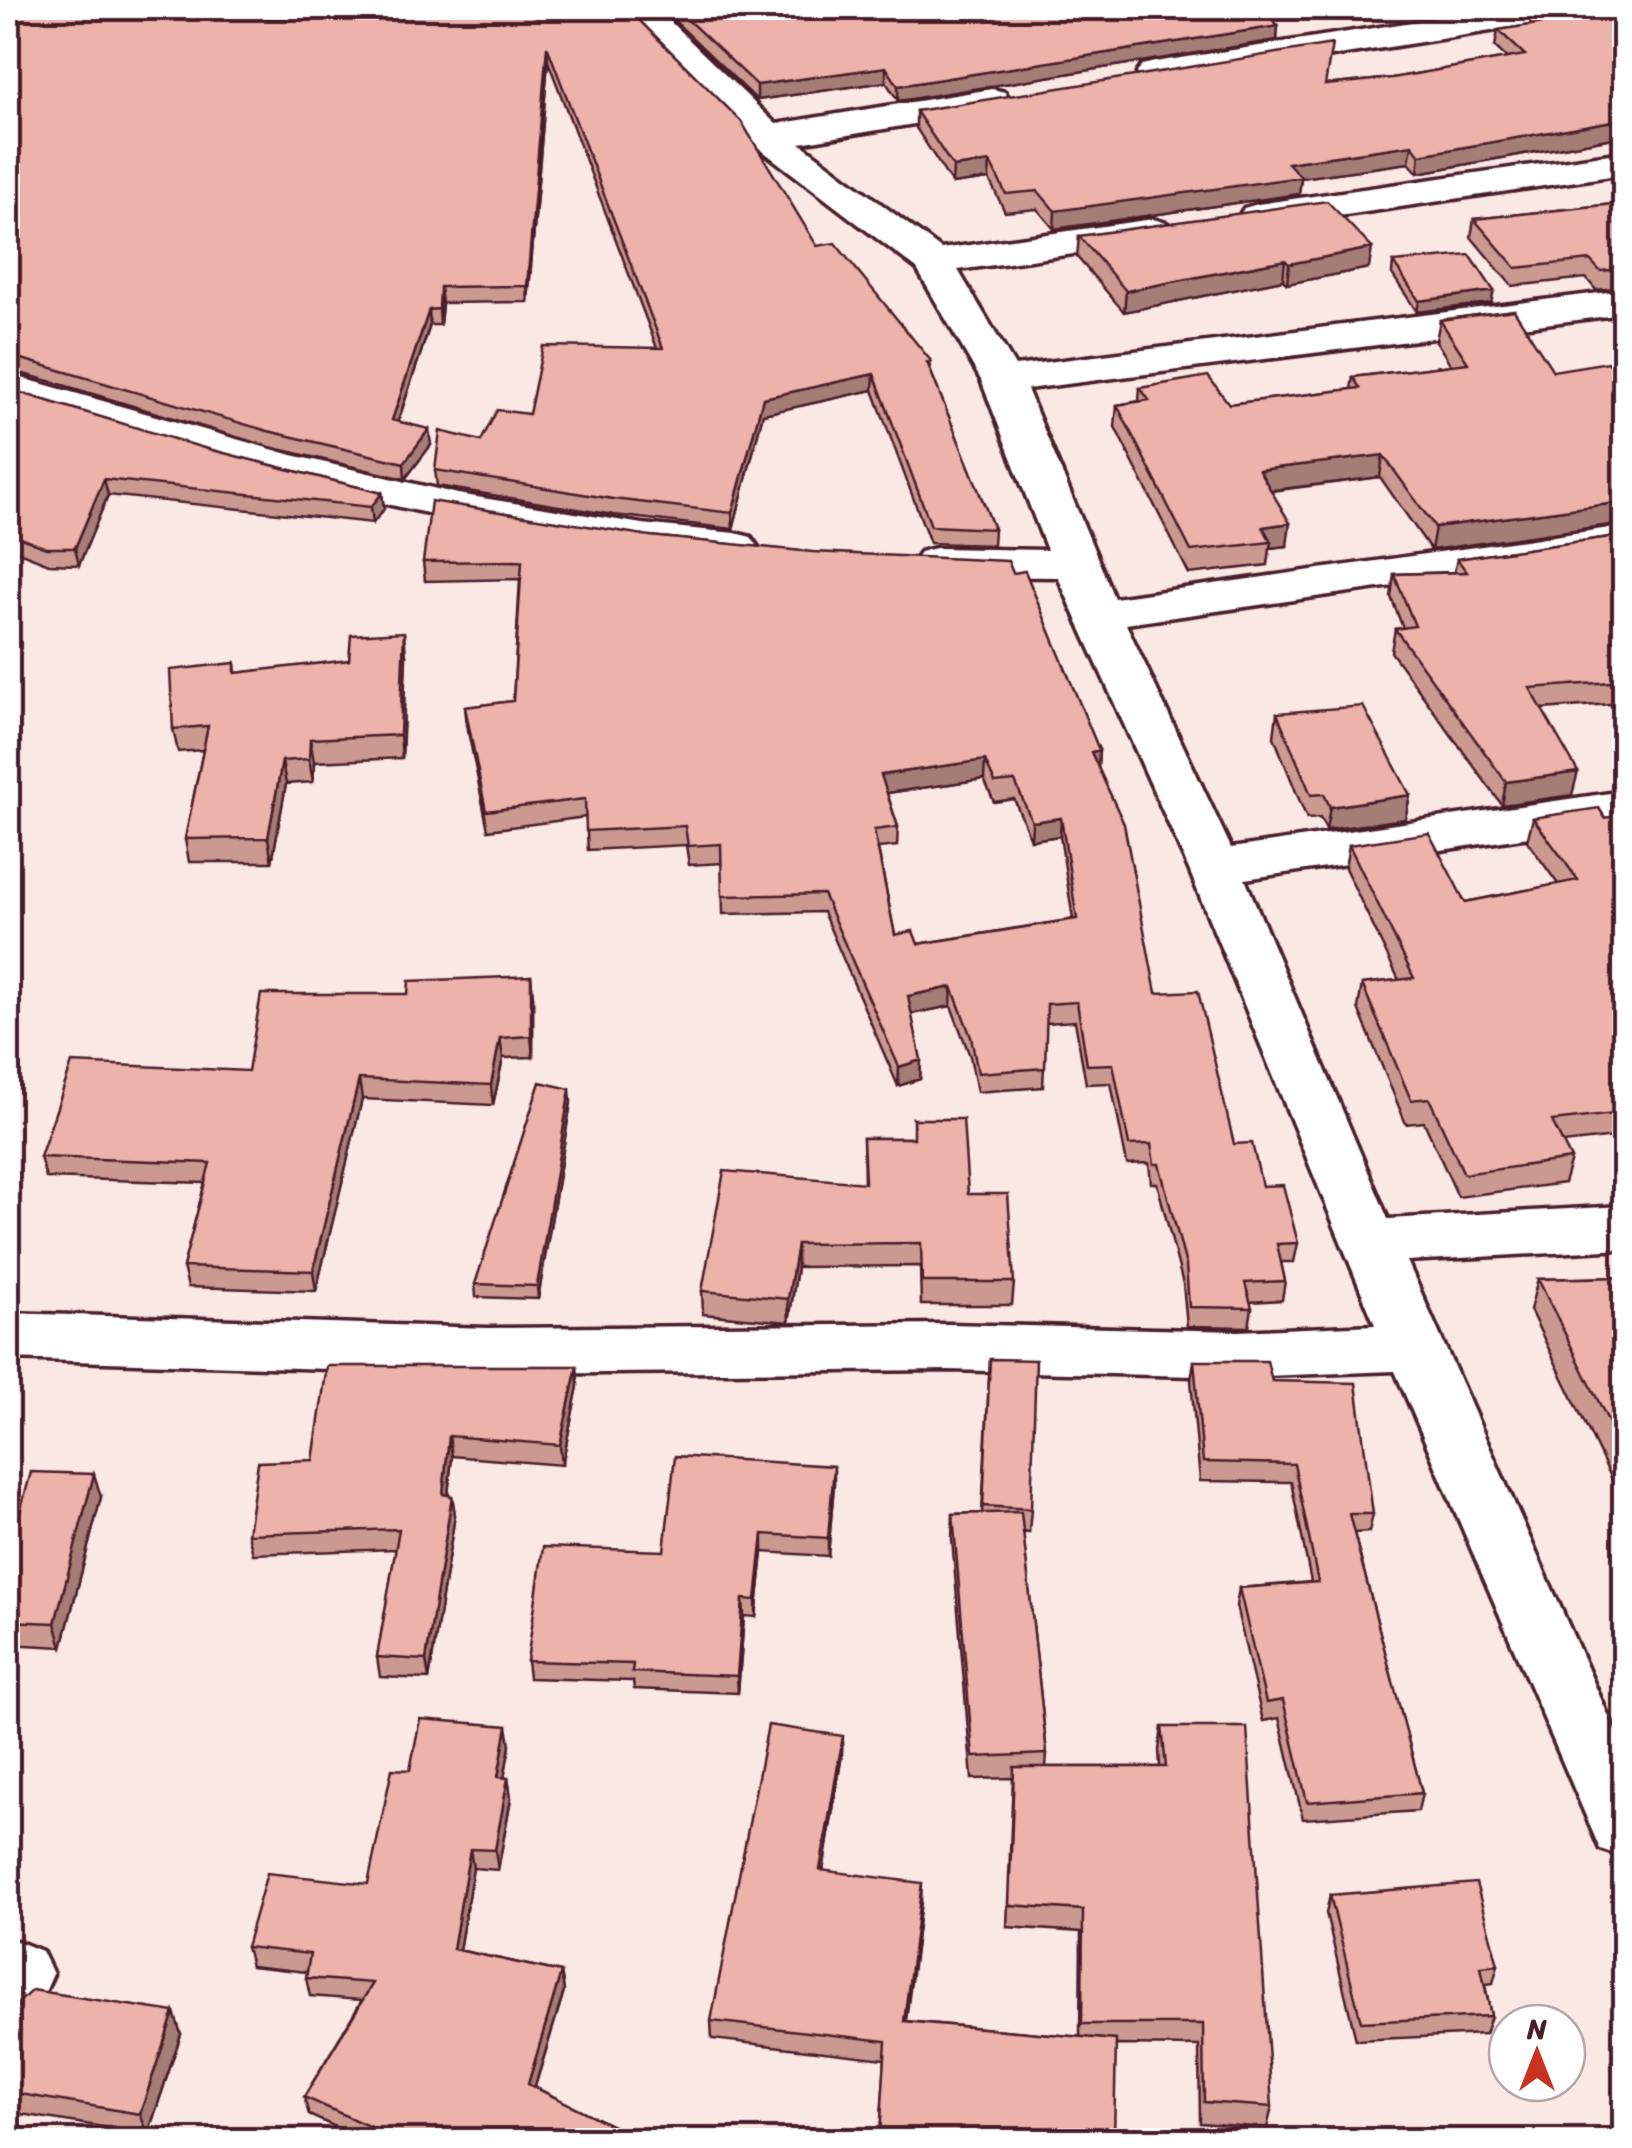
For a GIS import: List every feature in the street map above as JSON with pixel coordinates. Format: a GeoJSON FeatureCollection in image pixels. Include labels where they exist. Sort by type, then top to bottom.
{"type":"FeatureCollection","features":[{"type":"Feature","properties":{"kind":"street"},"geometry":{"type":"LineString","coordinates":[[636,8],[768,137],[933,262],[1002,380],[1075,564],[1214,867],[1369,1242],[1624,1826]]}},
{"type":"Feature","properties":{"kind":"street"},"geometry":{"type":"LineString","coordinates":[[1114,80],[1412,18],[1567,8]]}},
{"type":"Feature","properties":{"kind":"street"},"geometry":{"type":"LineString","coordinates":[[768,137],[1018,96]]}},
{"type":"Feature","properties":{"kind":"street"},"geometry":{"type":"LineString","coordinates":[[1229,220],[1624,163]]}},
{"type":"Feature","properties":{"kind":"street"},"geometry":{"type":"LineString","coordinates":[[933,262],[1190,225]]}},
{"type":"Feature","properties":{"kind":"street"},"geometry":{"type":"LineString","coordinates":[[1002,380],[1624,302]]}},
{"type":"Feature","properties":{"kind":"street"},"geometry":{"type":"LineString","coordinates":[[8,387],[219,451],[469,510],[774,550]]}},
{"type":"Feature","properties":{"kind":"street"},"geometry":{"type":"LineString","coordinates":[[1100,614],[1624,539]]}},
{"type":"Feature","properties":{"kind":"street"},"geometry":{"type":"LineString","coordinates":[[888,558],[1075,564]]}},
{"type":"Feature","properties":{"kind":"street"},"geometry":{"type":"LineString","coordinates":[[1214,867],[1624,807]]}},
{"type":"Feature","properties":{"kind":"street"},"geometry":{"type":"LineString","coordinates":[[1369,1242],[1624,1226]]}},
{"type":"Feature","properties":{"kind":"street"},"geometry":{"type":"LineString","coordinates":[[8,1336],[487,1351],[948,1347],[1238,1354],[1414,1347]]}},
{"type":"Feature","properties":{"kind":"building"},"geometry":{"type":"Polygon","coordinates":[[[8,8],[218,8],[217,19],[359,16],[355,8],[627,8],[741,121],[817,246],[835,243],[931,361],[927,362],[994,529],[931,526],[874,374],[763,398],[732,513],[613,499],[435,470],[440,431],[481,441],[497,410],[529,414],[543,346],[663,348],[547,46],[527,286],[440,287],[439,309],[429,310],[392,420],[429,429],[404,463],[268,431],[8,355],[8,8]]]}},
{"type":"Feature","properties":{"kind":"building"},"geometry":{"type":"Polygon","coordinates":[[[675,8],[1259,8],[1278,26],[898,86],[886,67],[757,85],[675,8]]]}},
{"type":"Feature","properties":{"kind":"building"},"geometry":{"type":"Polygon","coordinates":[[[1624,8],[1624,119],[1420,155],[1412,145],[1288,163],[1301,177],[1055,211],[1038,191],[1006,194],[990,162],[953,167],[916,111],[1332,44],[1325,85],[1392,78],[1525,55],[1498,30],[1544,23],[1532,12],[1624,8]]]}},
{"type":"Feature","properties":{"kind":"building"},"geometry":{"type":"Polygon","coordinates":[[[1327,201],[1372,248],[1289,264],[1285,260],[1126,291],[1079,236],[1327,201]]]}},
{"type":"Feature","properties":{"kind":"building"},"geometry":{"type":"Polygon","coordinates":[[[1624,203],[1624,269],[1600,271],[1590,260],[1516,268],[1474,219],[1624,203]]]}},
{"type":"Feature","properties":{"kind":"building"},"geometry":{"type":"Polygon","coordinates":[[[1470,255],[1494,291],[1419,301],[1393,262],[1470,255]]]}},
{"type":"Feature","properties":{"kind":"building"},"geometry":{"type":"Polygon","coordinates":[[[1514,310],[1553,371],[1608,362],[1624,381],[1624,409],[1615,411],[1624,422],[1624,502],[1435,527],[1383,455],[1259,470],[1290,523],[1263,527],[1271,542],[1191,551],[1117,405],[1149,400],[1140,388],[1208,376],[1229,404],[1360,388],[1353,377],[1468,363],[1440,320],[1514,310]]]}},
{"type":"Feature","properties":{"kind":"building"},"geometry":{"type":"Polygon","coordinates":[[[8,389],[204,448],[382,493],[371,507],[104,479],[75,548],[46,548],[8,533],[8,434],[19,406],[8,414],[8,389]]]}},
{"type":"Feature","properties":{"kind":"building"},"geometry":{"type":"Polygon","coordinates":[[[431,501],[650,536],[813,552],[1008,561],[1013,573],[1025,571],[1099,750],[1091,752],[1124,824],[1156,993],[1198,991],[1234,1144],[1252,1143],[1262,1186],[1283,1185],[1298,1243],[1277,1244],[1285,1281],[1245,1283],[1252,1308],[1189,1307],[1186,1265],[1159,1164],[1154,1164],[1151,1144],[1129,1145],[1113,1064],[1087,1065],[1077,1002],[1047,1004],[1045,1068],[978,1073],[971,1037],[952,987],[908,996],[921,1060],[899,1067],[823,894],[722,896],[721,844],[688,846],[685,826],[586,831],[585,799],[486,811],[465,707],[513,701],[522,561],[423,562],[431,501]],[[985,760],[881,775],[898,827],[874,830],[895,935],[913,931],[918,944],[1077,919],[1061,818],[1032,822],[1015,781],[995,783],[985,760]]]}},
{"type":"Feature","properties":{"kind":"building"},"geometry":{"type":"Polygon","coordinates":[[[1624,535],[1624,681],[1530,688],[1578,772],[1506,782],[1395,629],[1415,626],[1394,574],[1467,572],[1457,559],[1624,535]]]}},
{"type":"Feature","properties":{"kind":"building"},"geometry":{"type":"Polygon","coordinates":[[[404,632],[400,735],[310,739],[309,759],[282,761],[268,838],[185,839],[208,726],[173,729],[170,670],[235,663],[235,673],[349,660],[351,635],[404,632]]]}},
{"type":"Feature","properties":{"kind":"building"},"geometry":{"type":"Polygon","coordinates":[[[1363,706],[1410,795],[1330,807],[1324,794],[1311,795],[1277,713],[1363,706]]]}},
{"type":"Feature","properties":{"kind":"building"},"geometry":{"type":"Polygon","coordinates":[[[1599,808],[1605,818],[1624,815],[1624,1113],[1552,1121],[1571,1159],[1464,1174],[1429,1098],[1411,1100],[1362,984],[1414,978],[1349,845],[1429,833],[1465,902],[1578,880],[1533,818],[1599,808]]]}},
{"type":"Feature","properties":{"kind":"building"},"geometry":{"type":"Polygon","coordinates":[[[531,976],[531,1036],[500,1038],[491,1085],[359,1079],[313,1271],[183,1267],[210,1163],[40,1157],[72,1063],[248,1071],[261,994],[408,994],[409,981],[531,976]]]}},
{"type":"Feature","properties":{"kind":"building"},"geometry":{"type":"Polygon","coordinates":[[[540,1082],[570,1089],[537,1286],[475,1284],[540,1082]]]}},
{"type":"Feature","properties":{"kind":"building"},"geometry":{"type":"Polygon","coordinates":[[[913,1119],[963,1119],[968,1194],[1008,1194],[1014,1282],[922,1282],[921,1243],[797,1244],[788,1299],[702,1291],[724,1171],[865,1183],[863,1138],[914,1138],[913,1119]]]}},
{"type":"Feature","properties":{"kind":"building"},"geometry":{"type":"Polygon","coordinates":[[[1624,1277],[1624,1453],[1538,1279],[1624,1277]]]}},
{"type":"Feature","properties":{"kind":"building"},"geometry":{"type":"Polygon","coordinates":[[[990,1359],[1036,1360],[1031,1509],[983,1506],[990,1359]]]}},
{"type":"Feature","properties":{"kind":"building"},"geometry":{"type":"Polygon","coordinates":[[[1194,1361],[1267,1361],[1272,1381],[1356,1383],[1373,1514],[1349,1514],[1422,1793],[1307,1802],[1283,1700],[1266,1703],[1239,1588],[1318,1582],[1294,1464],[1203,1462],[1194,1361]]]}},
{"type":"Feature","properties":{"kind":"building"},"geometry":{"type":"Polygon","coordinates":[[[327,1366],[577,1366],[560,1445],[449,1436],[443,1494],[452,1496],[426,1660],[377,1657],[399,1529],[248,1534],[258,1462],[313,1460],[327,1366]]]}},
{"type":"Feature","properties":{"kind":"building"},"geometry":{"type":"Polygon","coordinates":[[[675,1456],[834,1466],[828,1538],[763,1534],[756,1600],[743,1599],[737,1676],[632,1672],[633,1664],[527,1661],[543,1547],[664,1551],[675,1456]]]}},
{"type":"Feature","properties":{"kind":"building"},"geometry":{"type":"Polygon","coordinates":[[[31,1472],[94,1474],[55,1623],[8,1621],[8,1588],[13,1569],[8,1569],[8,1556],[31,1472]]]}},
{"type":"Feature","properties":{"kind":"building"},"geometry":{"type":"Polygon","coordinates":[[[1021,1512],[1047,1754],[973,1757],[953,1514],[1021,1512]]]}},
{"type":"Feature","properties":{"kind":"building"},"geometry":{"type":"Polygon","coordinates":[[[420,1719],[507,1726],[498,1777],[508,1778],[495,1850],[470,1849],[453,1949],[561,1972],[528,2084],[641,2140],[399,2140],[304,2097],[373,1983],[306,1978],[310,1954],[246,1947],[267,1873],[368,1884],[392,1769],[410,1770],[420,1719]]]}},
{"type":"Feature","properties":{"kind":"building"},"geometry":{"type":"Polygon","coordinates":[[[768,1725],[843,1736],[820,1870],[922,1883],[904,2021],[1116,2040],[1114,2140],[861,2140],[880,2136],[886,2041],[711,2021],[768,1725]]]}},
{"type":"Feature","properties":{"kind":"building"},"geometry":{"type":"Polygon","coordinates":[[[1162,1727],[1247,1727],[1272,2107],[1204,2102],[1203,2024],[1082,2024],[1083,1910],[1009,1905],[1014,1767],[1166,1767],[1162,1727]]]}},
{"type":"Feature","properties":{"kind":"building"},"geometry":{"type":"Polygon","coordinates":[[[1476,1883],[1498,1965],[1481,1967],[1487,2016],[1361,2022],[1330,1895],[1476,1883]]]}},
{"type":"Feature","properties":{"kind":"building"},"geometry":{"type":"Polygon","coordinates":[[[32,1990],[174,2012],[140,2114],[8,2092],[8,2032],[19,2002],[32,1990]]]}},
{"type":"Feature","properties":{"kind":"building"},"geometry":{"type":"Polygon","coordinates":[[[1438,2128],[1441,2140],[1357,2140],[1355,2131],[1438,2128]]]}}]}
